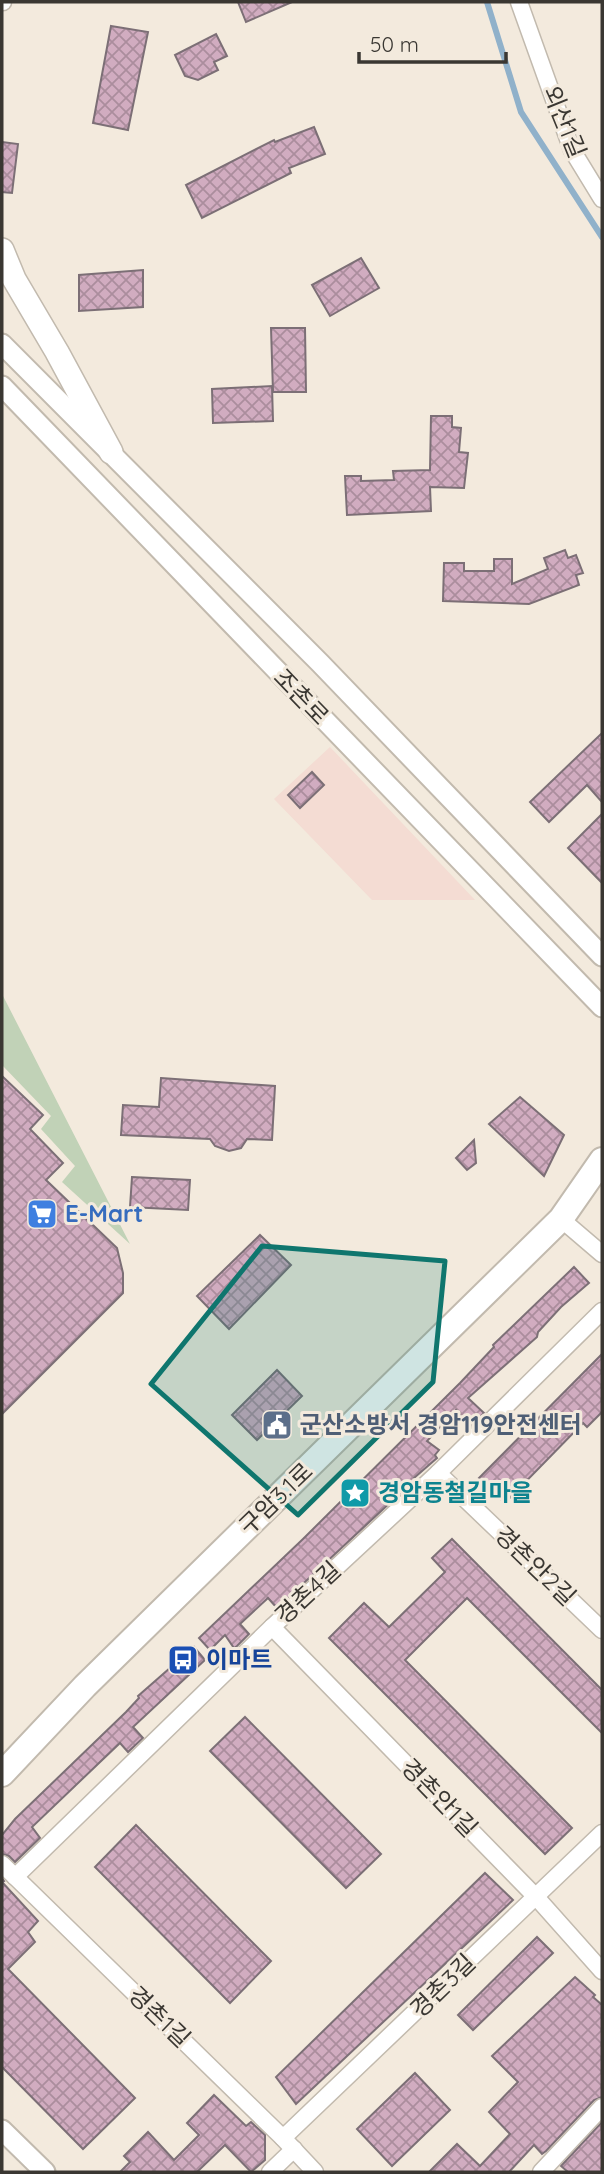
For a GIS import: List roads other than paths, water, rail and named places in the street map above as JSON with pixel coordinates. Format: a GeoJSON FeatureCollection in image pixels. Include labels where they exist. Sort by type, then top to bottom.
{"type":"FeatureCollection","features":[{"type":"Feature","properties":{"kind":"main road"},"geometry":{"type":"LineString","coordinates":[[2,250],[14,279],[111,452]]}},
{"type":"Feature","properties":{"kind":"main road","name":"구암3.1로"},"geometry":{"type":"LineString","coordinates":[[2,1774],[85,1686],[561,1219],[599,1168]]}},
{"type":"Feature","properties":{"kind":"street","name":"외산1길"},"geometry":{"type":"LineString","coordinates":[[519,2],[572,150],[602,199]]}},
{"type":"Feature","properties":{"kind":"street","name":"조촌로"},"geometry":{"type":"LineString","coordinates":[[2,344],[320,663],[602,956]]}},
{"type":"Feature","properties":{"kind":"street","name":"조촌로"},"geometry":{"type":"LineString","coordinates":[[2,386],[602,1007]]}},
{"type":"Feature","properties":{"kind":"street"},"geometry":{"type":"LineString","coordinates":[[561,1219],[602,1254]]}},
{"type":"Feature","properties":{"kind":"street","name":"경촌4길"},"geometry":{"type":"LineString","coordinates":[[15,1877],[272,1627],[438,1473],[602,1311]]}},
{"type":"Feature","properties":{"kind":"street","name":"경촌안2길"},"geometry":{"type":"LineString","coordinates":[[438,1473],[602,1630]]}},
{"type":"Feature","properties":{"kind":"street","name":"경촌안1길"},"geometry":{"type":"LineString","coordinates":[[272,1627],[537,1898],[602,1971]]}},
{"type":"Feature","properties":{"kind":"street","name":"경촌3길"},"geometry":{"type":"LineString","coordinates":[[270,2172],[289,2144],[602,1833]]}},
{"type":"Feature","properties":{"kind":"street","name":"경촌1길"},"geometry":{"type":"LineString","coordinates":[[2,1864],[315,2172]]}},
{"type":"Feature","properties":{"kind":"street"},"geometry":{"type":"LineString","coordinates":[[541,2172],[602,2107]]}},
{"type":"Feature","properties":{"kind":"street"},"geometry":{"type":"LineString","coordinates":[[2,2130],[45,2172]]}},
{"type":"Feature","properties":{"kind":"waterway"},"geometry":{"type":"LineString","coordinates":[[487,2],[521,112],[602,237]]}},
{"type":"Feature","properties":{"kind":"place","name":"E-Mart"},"geometry":{"type":"Point","coordinates":[42,1214]}},
{"type":"Feature","properties":{"kind":"place","name":"군산소방서 경암119안전센터"},"geometry":{"type":"Point","coordinates":[277,1425]}},
{"type":"Feature","properties":{"kind":"place","name":"경암동철길마을"},"geometry":{"type":"Point","coordinates":[355,1493]}},
{"type":"Feature","properties":{"kind":"place","name":"이마트"},"geometry":{"type":"Point","coordinates":[183,1660]}}]}
